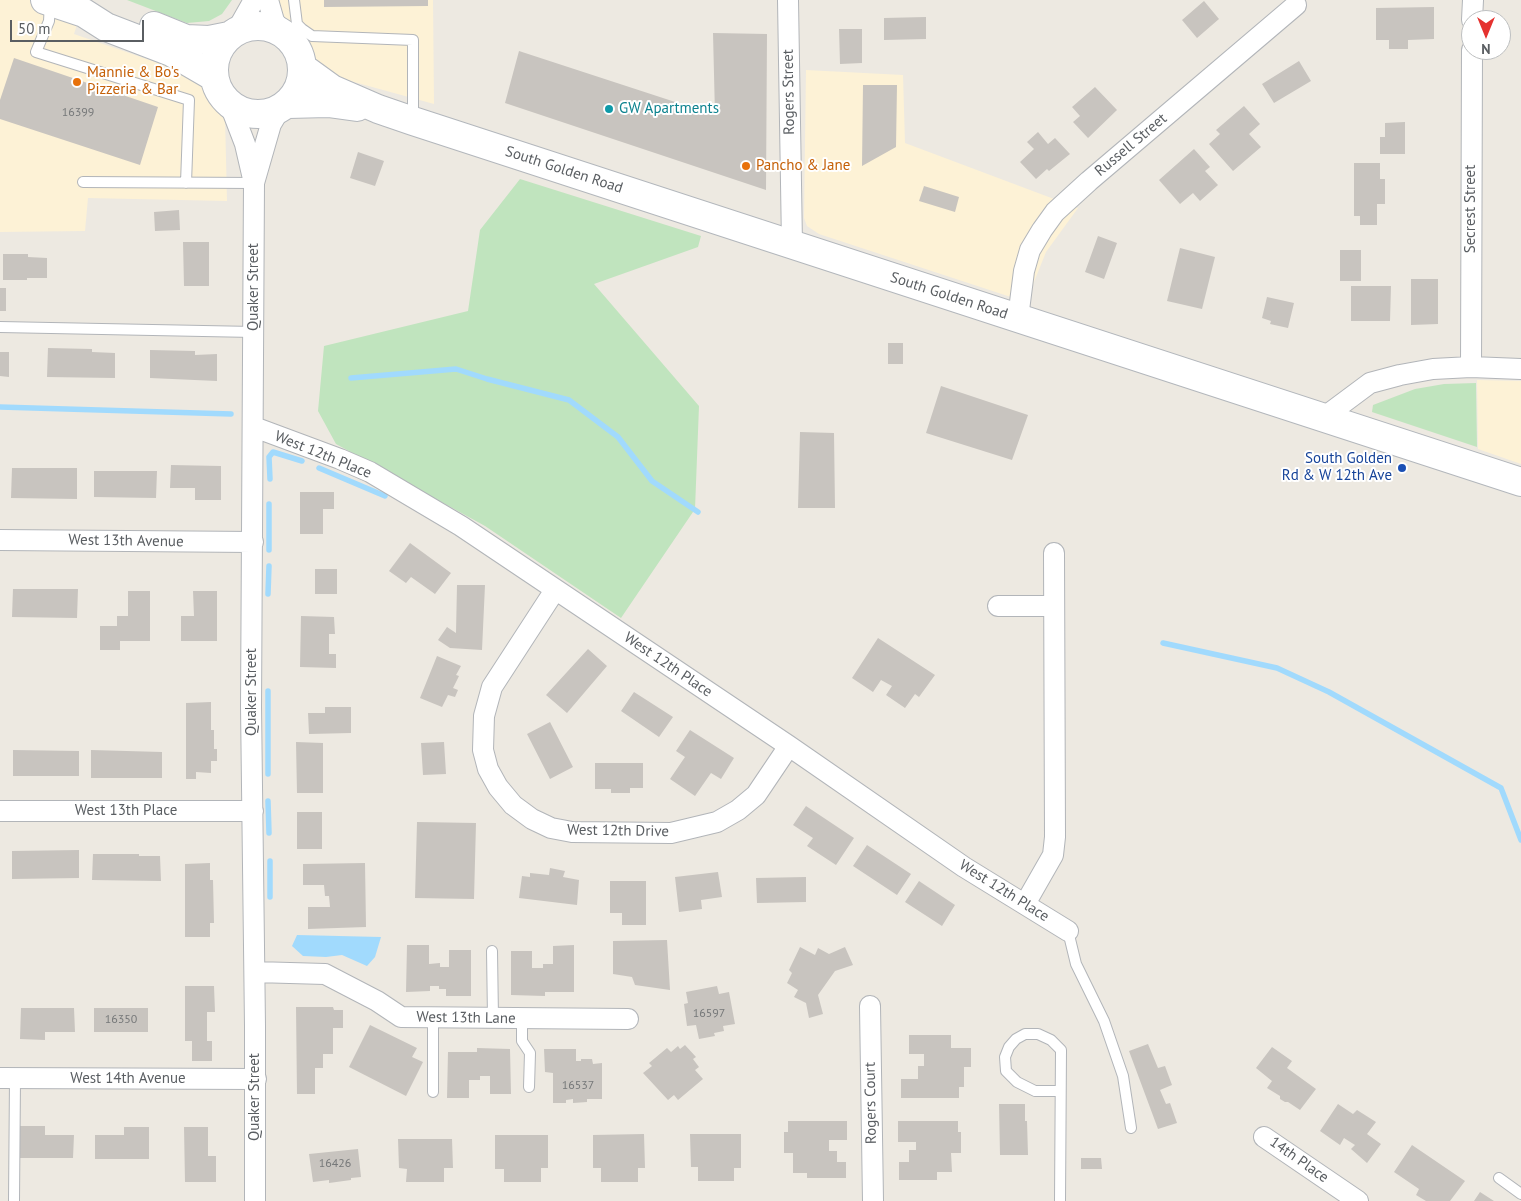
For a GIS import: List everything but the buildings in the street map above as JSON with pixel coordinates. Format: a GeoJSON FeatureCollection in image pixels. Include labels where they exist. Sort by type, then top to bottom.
{"type":"FeatureCollection","features":[{"type":"Feature","properties":{"kind":"main road"},"geometry":{"type":"LineString","coordinates":[[48,1],[84,13],[106,26],[171,52],[214,77]]}},
{"type":"Feature","properties":{"kind":"main road"},"geometry":{"type":"LineString","coordinates":[[84,13],[109,14],[135,19],[186,39],[209,40],[233,34],[247,27],[260,26],[272,28],[283,33],[293,43],[300,55],[303,68],[300,88],[284,107],[260,115],[239,111],[230,105],[217,87],[214,77],[216,54],[233,34]]}},
{"type":"Feature","properties":{"kind":"main road","name":"South Golden Road"},"geometry":{"type":"LineString","coordinates":[[303,68],[332,89],[378,109],[413,121],[1521,482]]}},
{"type":"Feature","properties":{"kind":"main road","name":"South Golden Road"},"geometry":{"type":"LineString","coordinates":[[284,107],[328,103],[378,109]]}},
{"type":"Feature","properties":{"kind":"street"},"geometry":{"type":"LineString","coordinates":[[233,34],[254,0]]}},
{"type":"Feature","properties":{"kind":"street"},"geometry":{"type":"LineString","coordinates":[[268,0],[274,22],[283,33]]}},
{"type":"Feature","properties":{"kind":"street","name":"Rogers Street"},"geometry":{"type":"LineString","coordinates":[[788,0],[792,244]]}},
{"type":"Feature","properties":{"kind":"street","name":"Russell Street"},"geometry":{"type":"LineString","coordinates":[[1018,318],[1024,271],[1030,250],[1055,212],[1296,5]]}},
{"type":"Feature","properties":{"kind":"street","name":"Secrest Street"},"geometry":{"type":"LineString","coordinates":[[1470,367],[1472,60]]}},
{"type":"Feature","properties":{"kind":"street","name":"Quaker Street"},"geometry":{"type":"LineString","coordinates":[[230,105],[245,144],[254,183],[251,706],[256,1079],[255,1201]]}},
{"type":"Feature","properties":{"kind":"street","name":"Quaker Street"},"geometry":{"type":"LineString","coordinates":[[254,183],[271,124],[284,107]]}},
{"type":"Feature","properties":{"kind":"street"},"geometry":{"type":"LineString","coordinates":[[1323,418],[1370,383],[1400,375],[1433,369],[1470,367],[1521,369]]}},
{"type":"Feature","properties":{"kind":"street","name":"West 12th Place"},"geometry":{"type":"LineString","coordinates":[[254,428],[340,459],[370,472],[461,526],[789,746],[964,867],[1068,931]]}},
{"type":"Feature","properties":{"kind":"street","name":"West 13th Avenue"},"geometry":{"type":"LineString","coordinates":[[0,540],[252,542]]}},
{"type":"Feature","properties":{"kind":"street"},"geometry":{"type":"LineString","coordinates":[[1025,904],[1052,855],[1055,837],[1054,553]]}},
{"type":"Feature","properties":{"kind":"street","name":"West 12th Drive"},"geometry":{"type":"LineString","coordinates":[[555,590],[492,687],[484,716],[482,750],[488,769],[498,788],[513,805],[532,819],[551,828],[572,832],[671,833],[717,822],[738,810],[756,795],[789,746]]}},
{"type":"Feature","properties":{"kind":"street"},"geometry":{"type":"LineString","coordinates":[[998,606],[1054,606]]}},
{"type":"Feature","properties":{"kind":"street","name":"West 13th Place"},"geometry":{"type":"LineString","coordinates":[[0,811],[253,811]]}},
{"type":"Feature","properties":{"kind":"street","name":"West 13th Lane"},"geometry":{"type":"LineString","coordinates":[[255,972],[325,974],[378,1001],[401,1017],[628,1019]]}},
{"type":"Feature","properties":{"kind":"street","name":"Rogers Court"},"geometry":{"type":"LineString","coordinates":[[870,1006],[873,1201]]}},
{"type":"Feature","properties":{"kind":"street","name":"West 14th Avenue"},"geometry":{"type":"LineString","coordinates":[[7,1078],[256,1079]]}},
{"type":"Feature","properties":{"kind":"street","name":"14th Place"},"geometry":{"type":"LineString","coordinates":[[1264,1137],[1358,1201]]}},
{"type":"Feature","properties":{"kind":"lane"},"geometry":{"type":"LineString","coordinates":[[294,0],[298,24],[302,30],[312,36],[413,40],[413,121]]}},
{"type":"Feature","properties":{"kind":"lane"},"geometry":{"type":"LineString","coordinates":[[48,1],[49,21],[36,52],[189,100],[186,183]]}},
{"type":"Feature","properties":{"kind":"lane"},"geometry":{"type":"LineString","coordinates":[[83,182],[254,183]]}},
{"type":"Feature","properties":{"kind":"lane"},"geometry":{"type":"LineString","coordinates":[[0,327],[254,332]]}},
{"type":"Feature","properties":{"kind":"lane"},"geometry":{"type":"LineString","coordinates":[[1068,931],[1076,964],[1104,1021],[1123,1076],[1131,1128]]}},
{"type":"Feature","properties":{"kind":"lane"},"geometry":{"type":"LineString","coordinates":[[492,951],[493,1018]]}},
{"type":"Feature","properties":{"kind":"lane"},"geometry":{"type":"LineString","coordinates":[[433,1018],[433,1092]]}},
{"type":"Feature","properties":{"kind":"lane"},"geometry":{"type":"LineString","coordinates":[[522,1018],[522,1041],[530,1053],[529,1086]]}},
{"type":"Feature","properties":{"kind":"lane"},"geometry":{"type":"LineString","coordinates":[[1060,1091],[1035,1091],[1016,1082],[1006,1071],[1005,1057],[1008,1047],[1025,1034],[1038,1034],[1051,1040],[1061,1050],[1060,1201]]}},
{"type":"Feature","properties":{"kind":"lane"},"geometry":{"type":"LineString","coordinates":[[7,1078],[14,1201]]}},
{"type":"Feature","properties":{"kind":"lane"},"geometry":{"type":"LineString","coordinates":[[1499,1178],[1521,1194]]}},
{"type":"Feature","properties":{"kind":"shaded area"},"geometry":{"type":"Polygon","coordinates":[[[0,0],[85,0],[74,34],[193,75],[225,116],[227,201],[88,198],[85,231],[0,232],[0,0]]]}},
{"type":"Feature","properties":{"kind":"shaded area"},"geometry":{"type":"Polygon","coordinates":[[[278,0],[433,0],[434,104],[343,79],[328,70],[316,61],[300,35],[287,24],[278,0]]]}},
{"type":"Feature","properties":{"kind":"shaded area"},"geometry":{"type":"Polygon","coordinates":[[[806,70],[903,75],[905,143],[1078,208],[1046,252],[1026,302],[819,234],[807,226],[804,218],[806,70]]]}},
{"type":"Feature","properties":{"kind":"shaded area"},"geometry":{"type":"Polygon","coordinates":[[[1477,380],[1521,381],[1521,464],[1478,449],[1477,380]]]}},
{"type":"Feature","properties":{"kind":"green space"},"geometry":{"type":"Polygon","coordinates":[[[127,0],[232,0],[222,14],[209,21],[187,23],[127,0]]]}},
{"type":"Feature","properties":{"kind":"green space"},"geometry":{"type":"Polygon","coordinates":[[[520,179],[701,236],[698,247],[594,284],[699,406],[695,509],[621,618],[485,526],[336,444],[318,411],[324,346],[468,311],[480,230],[520,179]]]}},
{"type":"Feature","properties":{"kind":"green space"},"geometry":{"type":"Polygon","coordinates":[[[1476,383],[1477,447],[1372,412],[1373,405],[1415,389],[1444,384],[1476,383]]]}},
{"type":"Feature","properties":{"kind":"water"},"geometry":{"type":"Polygon","coordinates":[[[297,935],[381,937],[375,957],[367,966],[342,955],[326,957],[303,956],[292,946],[297,935]]]}},
{"type":"Feature","properties":{"kind":"waterway"},"geometry":{"type":"LineString","coordinates":[[351,378],[456,369],[569,400],[618,437],[652,481],[698,512]]}},
{"type":"Feature","properties":{"kind":"waterway"},"geometry":{"type":"LineString","coordinates":[[0,407],[231,414]]}},
{"type":"Feature","properties":{"kind":"waterway"},"geometry":{"type":"LineString","coordinates":[[270,479],[269,457],[273,452],[302,461]]}},
{"type":"Feature","properties":{"kind":"waterway"},"geometry":{"type":"LineString","coordinates":[[319,468],[385,496]]}},
{"type":"Feature","properties":{"kind":"waterway"},"geometry":{"type":"LineString","coordinates":[[269,504],[269,550]]}},
{"type":"Feature","properties":{"kind":"waterway"},"geometry":{"type":"LineString","coordinates":[[268,594],[269,566]]}},
{"type":"Feature","properties":{"kind":"waterway"},"geometry":{"type":"LineString","coordinates":[[1163,643],[1277,668],[1329,692],[1501,788],[1521,840]]}},
{"type":"Feature","properties":{"kind":"waterway"},"geometry":{"type":"LineString","coordinates":[[268,691],[268,774]]}},
{"type":"Feature","properties":{"kind":"waterway"},"geometry":{"type":"LineString","coordinates":[[268,801],[269,833]]}},
{"type":"Feature","properties":{"kind":"waterway"},"geometry":{"type":"LineString","coordinates":[[270,861],[270,897]]}},
{"type":"Feature","properties":{"kind":"place","name":"Mannie & Bo's Pizzeria & Bar"},"geometry":{"type":"Point","coordinates":[77,82]}},
{"type":"Feature","properties":{"kind":"place","name":"GW Apartments"},"geometry":{"type":"Point","coordinates":[609,109]}},
{"type":"Feature","properties":{"kind":"place","name":"Pancho & Jane"},"geometry":{"type":"Point","coordinates":[746,166]}},
{"type":"Feature","properties":{"kind":"place","name":"South Golden Rd & W 12th Ave"},"geometry":{"type":"Point","coordinates":[1402,468]}}]}
